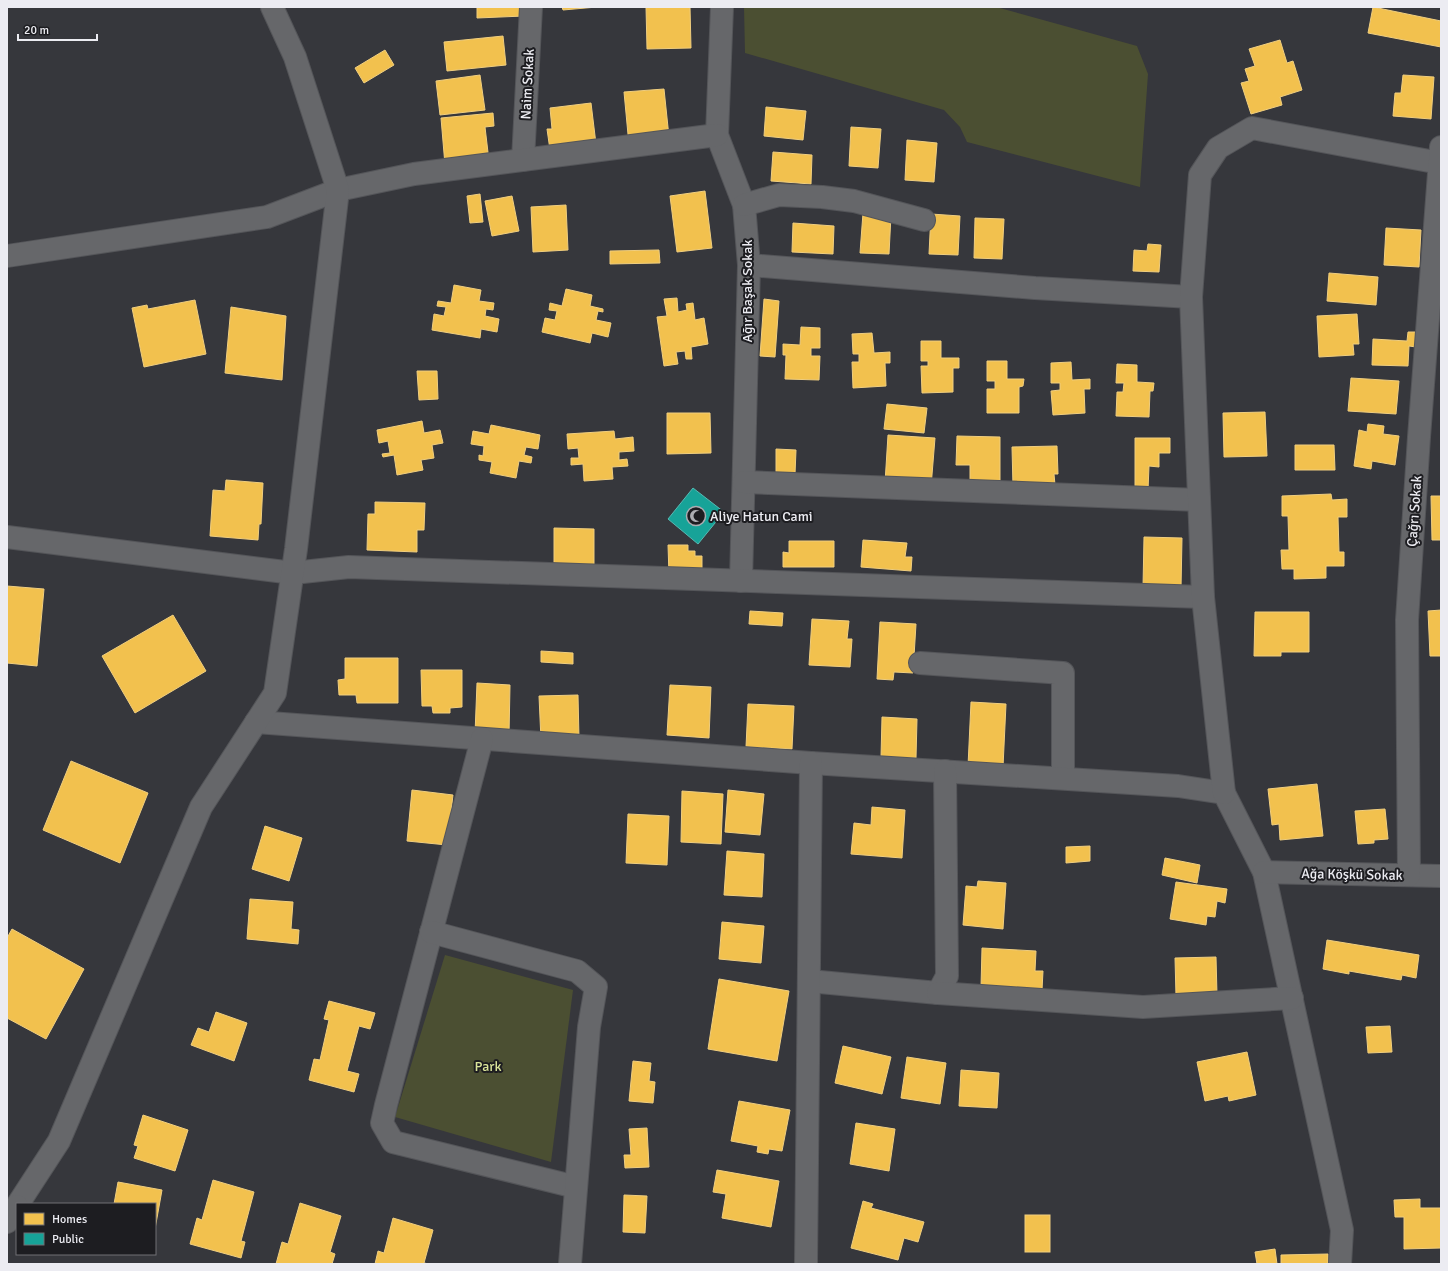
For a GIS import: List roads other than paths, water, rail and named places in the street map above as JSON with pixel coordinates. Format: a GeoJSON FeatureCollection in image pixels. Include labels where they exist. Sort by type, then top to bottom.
{"type":"FeatureCollection","features":[{"type":"Feature","properties":{"kind":"street"},"geometry":{"type":"LineString","coordinates":[[19,1203],[59,1141],[201,807],[275,693],[293,572],[338,190],[295,57],[272,7]]}},
{"type":"Feature","properties":{"kind":"street","name":"Naim Sokak"},"geometry":{"type":"LineString","coordinates":[[523,160],[531,7]]}},
{"type":"Feature","properties":{"kind":"street","name":"Ağır Başak Sokak"},"geometry":{"type":"LineString","coordinates":[[722,7],[717,135],[744,205],[749,265],[741,581]]}},
{"type":"Feature","properties":{"kind":"street"},"geometry":{"type":"LineString","coordinates":[[1340,1264],[1342,1230],[1264,872],[1224,793],[1203,597],[1190,297],[1200,175],[1218,148],[1252,128],[1440,155]]}},
{"type":"Feature","properties":{"kind":"street"},"geometry":{"type":"LineString","coordinates":[[7,256],[267,217],[338,190],[414,174],[717,135]]}},
{"type":"Feature","properties":{"kind":"street","name":"Çağrı Sokak"},"geometry":{"type":"LineString","coordinates":[[1409,875],[1407,620],[1440,155]]}},
{"type":"Feature","properties":{"kind":"street"},"geometry":{"type":"LineString","coordinates":[[744,205],[779,195],[822,197],[854,201],[924,220]]}},
{"type":"Feature","properties":{"kind":"street"},"geometry":{"type":"LineString","coordinates":[[749,265],[1035,288],[1190,297]]}},
{"type":"Feature","properties":{"kind":"street"},"geometry":{"type":"LineString","coordinates":[[744,482],[1199,500]]}},
{"type":"Feature","properties":{"kind":"street"},"geometry":{"type":"LineString","coordinates":[[7,537],[293,572],[349,567],[1203,597]]}},
{"type":"Feature","properties":{"kind":"street"},"geometry":{"type":"LineString","coordinates":[[920,663],[1063,672],[1063,778]]}},
{"type":"Feature","properties":{"kind":"street"},"geometry":{"type":"LineString","coordinates":[[256,722],[811,763],[1178,786],[1224,793]]}},
{"type":"Feature","properties":{"kind":"street"},"geometry":{"type":"LineString","coordinates":[[482,739],[382,1123],[393,1142],[576,1187]]}},
{"type":"Feature","properties":{"kind":"street"},"geometry":{"type":"LineString","coordinates":[[811,763],[806,1264],[822,1264]]}},
{"type":"Feature","properties":{"kind":"street"},"geometry":{"type":"LineString","coordinates":[[938,993],[947,976],[945,771]]}},
{"type":"Feature","properties":{"kind":"street","name":"Ağa Köşkü Sokak"},"geometry":{"type":"LineString","coordinates":[[1264,872],[1441,876]]}},
{"type":"Feature","properties":{"kind":"street"},"geometry":{"type":"LineString","coordinates":[[431,932],[576,971],[596,986],[589,1026],[570,1264]]}},
{"type":"Feature","properties":{"kind":"street"},"geometry":{"type":"LineString","coordinates":[[809,981],[938,993],[1143,1007],[1292,998]]}},
{"type":"Feature","properties":{"kind":"street"},"geometry":{"type":"LineString","coordinates":[[7,1222],[16,1208]]}},
{"type":"Feature","properties":{"kind":"place","name":"Aliye Hatun Cami"},"geometry":{"type":"Point","coordinates":[696,516]}},
{"type":"Feature","properties":{"kind":"park label","name":"Park"},"geometry":{"type":"Point","coordinates":[488,1066]}}]}
